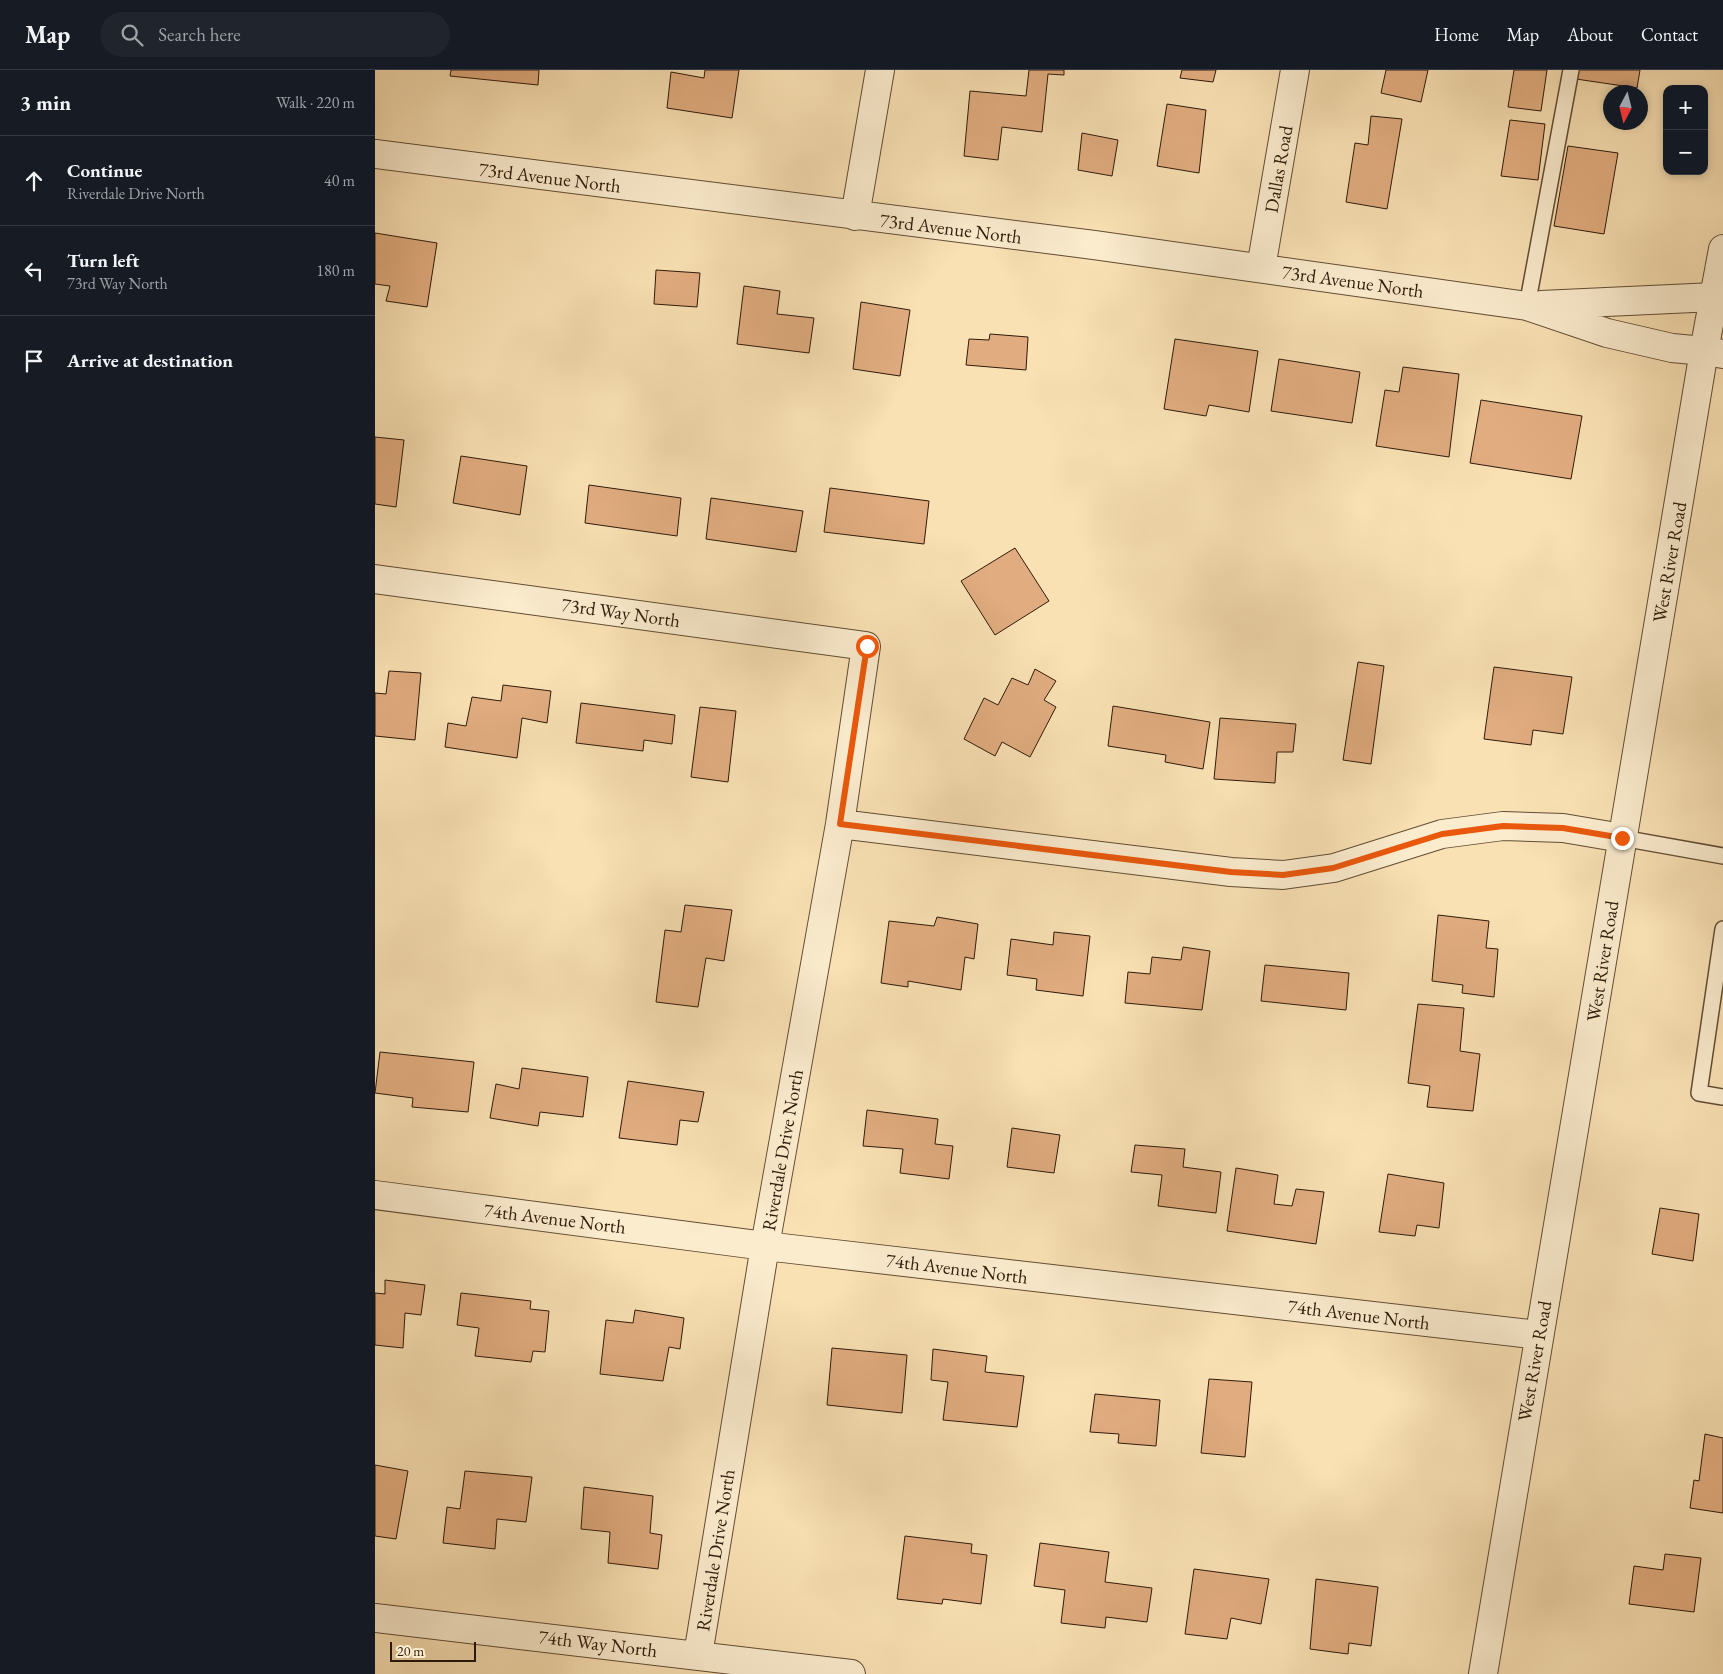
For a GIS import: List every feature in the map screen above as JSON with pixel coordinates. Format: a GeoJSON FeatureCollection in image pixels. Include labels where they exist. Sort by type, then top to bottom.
{"type":"FeatureCollection","features":[{"type":"Feature","properties":{"kind":"street"},"geometry":{"type":"LineString","coordinates":[[855,216],[880,70]]}},
{"type":"Feature","properties":{"kind":"street","name":"Dallas Road"},"geometry":{"type":"LineString","coordinates":[[1261,268],[1295,70]]}},
{"type":"Feature","properties":{"kind":"street","name":"73rd Avenue North"},"geometry":{"type":"LineString","coordinates":[[375,154],[1261,268],[1527,306],[1719,298]]}},
{"type":"Feature","properties":{"kind":"street","name":"West River Road"},"geometry":{"type":"LineString","coordinates":[[1483,1674],[1622,838],[1714,352],[1723,249]]}},
{"type":"Feature","properties":{"kind":"street","name":"73rd Avenue North"},"geometry":{"type":"LineString","coordinates":[[1527,306],[1607,333],[1672,348],[1714,352]]}},
{"type":"Feature","properties":{"kind":"street","name":"73rd Way North"},"geometry":{"type":"LineString","coordinates":[[375,579],[867,646]]}},
{"type":"Feature","properties":{"kind":"street","name":"Riverdale Drive North"},"geometry":{"type":"LineString","coordinates":[[698,1655],[765,1246],[840,824],[867,646]]}},
{"type":"Feature","properties":{"kind":"street"},"geometry":{"type":"LineString","coordinates":[[840,824],[1231,872],[1283,875],[1333,868],[1442,834],[1503,826],[1563,828],[1622,838]]}},
{"type":"Feature","properties":{"kind":"street","name":"74th Avenue North"},"geometry":{"type":"LineString","coordinates":[[375,1195],[765,1246],[1539,1335]]}},
{"type":"Feature","properties":{"kind":"street","name":"74th Way North"},"geometry":{"type":"LineString","coordinates":[[375,1618],[851,1674]]}},
{"type":"Feature","properties":{"kind":"lane"},"geometry":{"type":"LineString","coordinates":[[1527,306],[1571,70]]}},
{"type":"Feature","properties":{"kind":"lane"},"geometry":{"type":"LineString","coordinates":[[1622,838],[1723,856]]}},
{"type":"Feature","properties":{"kind":"lane"},"geometry":{"type":"LineString","coordinates":[[1723,929],[1699,1093],[1723,1097]]}},
{"type":"Feature","properties":{"kind":"building"},"geometry":{"type":"Polygon","coordinates":[[[451,70],[539,70],[538,85],[450,76],[451,70]]]}},
{"type":"Feature","properties":{"kind":"building"},"geometry":{"type":"Polygon","coordinates":[[[705,70],[739,70],[732,118],[667,108],[671,72],[704,78],[705,70]]]}},
{"type":"Feature","properties":{"kind":"building"},"geometry":{"type":"Polygon","coordinates":[[[1029,70],[1064,70],[1064,75],[1048,74],[1042,132],[1002,127],[998,160],[964,156],[970,91],[1026,96],[1029,70]]]}},
{"type":"Feature","properties":{"kind":"building"},"geometry":{"type":"Polygon","coordinates":[[[1182,70],[1216,70],[1213,82],[1180,78],[1182,70]]]}},
{"type":"Feature","properties":{"kind":"building"},"geometry":{"type":"Polygon","coordinates":[[[1386,70],[1428,70],[1421,102],[1381,93],[1386,70]]]}},
{"type":"Feature","properties":{"kind":"building"},"geometry":{"type":"Polygon","coordinates":[[[1514,70],[1547,70],[1541,111],[1508,107],[1514,70]]]}},
{"type":"Feature","properties":{"kind":"building"},"geometry":{"type":"Polygon","coordinates":[[[1577,70],[1640,70],[1638,85],[1617,85],[1576,79],[1577,70]]]}},
{"type":"Feature","properties":{"kind":"building"},"geometry":{"type":"Polygon","coordinates":[[[1167,104],[1206,110],[1199,173],[1157,166],[1167,104]]]}},
{"type":"Feature","properties":{"kind":"building"},"geometry":{"type":"Polygon","coordinates":[[[1371,116],[1402,119],[1387,209],[1346,202],[1355,143],[1368,145],[1371,116]]]}},
{"type":"Feature","properties":{"kind":"building"},"geometry":{"type":"Polygon","coordinates":[[[1510,120],[1545,124],[1538,180],[1501,176],[1510,120]]]}},
{"type":"Feature","properties":{"kind":"building"},"geometry":{"type":"Polygon","coordinates":[[[1082,133],[1118,140],[1112,176],[1078,170],[1082,133]]]}},
{"type":"Feature","properties":{"kind":"building"},"geometry":{"type":"Polygon","coordinates":[[[1568,146],[1618,153],[1604,234],[1554,226],[1568,146]]]}},
{"type":"Feature","properties":{"kind":"building"},"geometry":{"type":"Polygon","coordinates":[[[375,233],[437,243],[427,307],[386,301],[390,286],[375,284],[375,233]]]}},
{"type":"Feature","properties":{"kind":"building"},"geometry":{"type":"Polygon","coordinates":[[[656,270],[700,273],[697,307],[654,304],[656,270]]]}},
{"type":"Feature","properties":{"kind":"building"},"geometry":{"type":"Polygon","coordinates":[[[744,286],[780,291],[777,314],[814,318],[809,353],[737,344],[744,286]]]}},
{"type":"Feature","properties":{"kind":"building"},"geometry":{"type":"Polygon","coordinates":[[[861,302],[910,310],[900,376],[853,369],[861,302]]]}},
{"type":"Feature","properties":{"kind":"building"},"geometry":{"type":"Polygon","coordinates":[[[990,334],[1028,337],[1026,370],[966,365],[969,339],[989,340],[990,334]]]}},
{"type":"Feature","properties":{"kind":"building"},"geometry":{"type":"Polygon","coordinates":[[[1175,339],[1258,351],[1249,412],[1209,405],[1206,416],[1164,409],[1175,339]]]}},
{"type":"Feature","properties":{"kind":"building"},"geometry":{"type":"Polygon","coordinates":[[[1279,359],[1360,372],[1352,423],[1271,411],[1279,359]]]}},
{"type":"Feature","properties":{"kind":"building"},"geometry":{"type":"Polygon","coordinates":[[[1403,367],[1459,374],[1449,457],[1376,446],[1385,390],[1399,392],[1403,367]]]}},
{"type":"Feature","properties":{"kind":"building"},"geometry":{"type":"Polygon","coordinates":[[[1481,400],[1582,416],[1571,479],[1470,463],[1481,400]]]}},
{"type":"Feature","properties":{"kind":"building"},"geometry":{"type":"Polygon","coordinates":[[[375,437],[404,440],[396,507],[375,504],[375,437]]]}},
{"type":"Feature","properties":{"kind":"building"},"geometry":{"type":"Polygon","coordinates":[[[461,456],[527,466],[520,515],[453,503],[461,456]]]}},
{"type":"Feature","properties":{"kind":"building"},"geometry":{"type":"Polygon","coordinates":[[[589,485],[681,498],[677,536],[585,523],[589,485]]]}},
{"type":"Feature","properties":{"kind":"building"},"geometry":{"type":"Polygon","coordinates":[[[830,488],[929,501],[924,544],[824,532],[830,488]]]}},
{"type":"Feature","properties":{"kind":"building"},"geometry":{"type":"Polygon","coordinates":[[[711,498],[803,511],[796,552],[706,539],[711,498]]]}},
{"type":"Feature","properties":{"kind":"building"},"geometry":{"type":"Polygon","coordinates":[[[1015,548],[1049,601],[995,635],[961,581],[1015,548]]]}},
{"type":"Feature","properties":{"kind":"building"},"geometry":{"type":"Polygon","coordinates":[[[1358,662],[1384,666],[1371,764],[1343,760],[1358,662]]]}},
{"type":"Feature","properties":{"kind":"building"},"geometry":{"type":"Polygon","coordinates":[[[1494,667],[1572,677],[1563,734],[1533,730],[1531,745],[1484,739],[1494,667]]]}},
{"type":"Feature","properties":{"kind":"building"},"geometry":{"type":"Polygon","coordinates":[[[1035,669],[1056,681],[1044,700],[1056,707],[1030,757],[1002,742],[995,756],[964,739],[984,698],[998,705],[1012,678],[1028,685],[1035,669]]]}},
{"type":"Feature","properties":{"kind":"building"},"geometry":{"type":"Polygon","coordinates":[[[389,671],[421,673],[415,740],[375,736],[375,693],[386,694],[389,671]]]}},
{"type":"Feature","properties":{"kind":"building"},"geometry":{"type":"Polygon","coordinates":[[[503,685],[551,691],[547,723],[522,718],[517,758],[445,747],[448,723],[466,726],[472,697],[501,701],[503,685]]]}},
{"type":"Feature","properties":{"kind":"building"},"geometry":{"type":"Polygon","coordinates":[[[581,703],[675,715],[672,744],[644,740],[643,751],[576,743],[581,703]]]}},
{"type":"Feature","properties":{"kind":"building"},"geometry":{"type":"Polygon","coordinates":[[[1113,706],[1210,722],[1203,769],[1165,762],[1166,755],[1108,746],[1113,706]]]}},
{"type":"Feature","properties":{"kind":"building"},"geometry":{"type":"Polygon","coordinates":[[[700,707],[736,711],[728,782],[691,777],[700,707]]]}},
{"type":"Feature","properties":{"kind":"building"},"geometry":{"type":"Polygon","coordinates":[[[1220,718],[1296,724],[1293,752],[1277,752],[1275,783],[1214,779],[1220,718]]]}},
{"type":"Feature","properties":{"kind":"building"},"geometry":{"type":"Polygon","coordinates":[[[685,905],[732,910],[724,961],[706,958],[698,1007],[656,1002],[665,930],[681,932],[685,905]]]}},
{"type":"Feature","properties":{"kind":"building"},"geometry":{"type":"Polygon","coordinates":[[[1438,915],[1489,921],[1486,948],[1498,949],[1494,997],[1462,993],[1463,985],[1432,981],[1438,915]]]}},
{"type":"Feature","properties":{"kind":"building"},"geometry":{"type":"Polygon","coordinates":[[[937,917],[978,924],[974,959],[965,957],[961,990],[908,981],[908,987],[881,983],[889,921],[934,926],[937,917]]]}},
{"type":"Feature","properties":{"kind":"building"},"geometry":{"type":"Polygon","coordinates":[[[1054,932],[1090,936],[1083,996],[1036,990],[1037,979],[1007,975],[1011,939],[1053,945],[1054,932]]]}},
{"type":"Feature","properties":{"kind":"building"},"geometry":{"type":"Polygon","coordinates":[[[1183,947],[1210,951],[1202,1010],[1125,1003],[1128,972],[1150,974],[1152,957],[1181,960],[1183,947]]]}},
{"type":"Feature","properties":{"kind":"building"},"geometry":{"type":"Polygon","coordinates":[[[1265,965],[1349,973],[1346,1010],[1261,1001],[1265,965]]]}},
{"type":"Feature","properties":{"kind":"building"},"geometry":{"type":"Polygon","coordinates":[[[1418,1004],[1464,1008],[1460,1051],[1480,1054],[1473,1111],[1427,1107],[1430,1086],[1408,1083],[1418,1004]]]}},
{"type":"Feature","properties":{"kind":"building"},"geometry":{"type":"Polygon","coordinates":[[[380,1052],[474,1062],[468,1112],[412,1107],[413,1098],[375,1093],[380,1052]]]}},
{"type":"Feature","properties":{"kind":"building"},"geometry":{"type":"Polygon","coordinates":[[[522,1068],[588,1077],[583,1117],[540,1112],[538,1126],[490,1118],[496,1084],[519,1089],[522,1068]]]}},
{"type":"Feature","properties":{"kind":"building"},"geometry":{"type":"Polygon","coordinates":[[[628,1081],[704,1092],[698,1122],[680,1120],[677,1145],[619,1138],[628,1081]]]}},
{"type":"Feature","properties":{"kind":"building"},"geometry":{"type":"Polygon","coordinates":[[[867,1110],[938,1119],[935,1144],[953,1146],[949,1179],[900,1173],[903,1149],[863,1146],[867,1110]]]}},
{"type":"Feature","properties":{"kind":"building"},"geometry":{"type":"Polygon","coordinates":[[[1012,1128],[1060,1135],[1054,1173],[1007,1167],[1012,1128]]]}},
{"type":"Feature","properties":{"kind":"building"},"geometry":{"type":"Polygon","coordinates":[[[1135,1145],[1185,1149],[1183,1167],[1221,1172],[1216,1213],[1158,1206],[1162,1175],[1131,1172],[1135,1145]]]}},
{"type":"Feature","properties":{"kind":"building"},"geometry":{"type":"Polygon","coordinates":[[[1236,1168],[1278,1175],[1274,1204],[1292,1206],[1296,1189],[1324,1192],[1316,1244],[1227,1231],[1236,1168]]]}},
{"type":"Feature","properties":{"kind":"building"},"geometry":{"type":"Polygon","coordinates":[[[1388,1174],[1444,1183],[1439,1228],[1417,1225],[1415,1236],[1379,1232],[1388,1174]]]}},
{"type":"Feature","properties":{"kind":"building"},"geometry":{"type":"Polygon","coordinates":[[[1660,1208],[1699,1214],[1693,1261],[1652,1254],[1660,1208]]]}},
{"type":"Feature","properties":{"kind":"building"},"geometry":{"type":"Polygon","coordinates":[[[385,1280],[425,1285],[421,1315],[405,1313],[403,1348],[375,1345],[375,1293],[385,1294],[385,1280]]]}},
{"type":"Feature","properties":{"kind":"building"},"geometry":{"type":"Polygon","coordinates":[[[461,1293],[531,1301],[530,1309],[549,1311],[545,1352],[533,1351],[531,1362],[475,1356],[479,1328],[457,1325],[461,1293]]]}},
{"type":"Feature","properties":{"kind":"building"},"geometry":{"type":"Polygon","coordinates":[[[635,1310],[684,1318],[680,1349],[669,1347],[663,1381],[600,1374],[606,1320],[633,1323],[635,1310]]]}},
{"type":"Feature","properties":{"kind":"building"},"geometry":{"type":"Polygon","coordinates":[[[832,1348],[907,1355],[902,1413],[827,1405],[832,1348]]]}},
{"type":"Feature","properties":{"kind":"building"},"geometry":{"type":"Polygon","coordinates":[[[933,1349],[987,1356],[985,1372],[1024,1376],[1017,1427],[943,1420],[948,1382],[931,1380],[933,1349]]]}},
{"type":"Feature","properties":{"kind":"building"},"geometry":{"type":"Polygon","coordinates":[[[1209,1379],[1252,1382],[1245,1457],[1201,1453],[1209,1379]]]}},
{"type":"Feature","properties":{"kind":"building"},"geometry":{"type":"Polygon","coordinates":[[[1095,1394],[1160,1400],[1156,1446],[1118,1443],[1119,1434],[1090,1432],[1095,1394]]]}},
{"type":"Feature","properties":{"kind":"building"},"geometry":{"type":"Polygon","coordinates":[[[1705,1434],[1723,1438],[1723,1513],[1690,1508],[1694,1480],[1699,1481],[1705,1434]]]}},
{"type":"Feature","properties":{"kind":"building"},"geometry":{"type":"Polygon","coordinates":[[[375,1465],[408,1471],[396,1539],[375,1536],[375,1465]]]}},
{"type":"Feature","properties":{"kind":"building"},"geometry":{"type":"Polygon","coordinates":[[[465,1471],[532,1477],[526,1522],[497,1519],[495,1549],[443,1543],[447,1507],[460,1509],[465,1471]]]}},
{"type":"Feature","properties":{"kind":"building"},"geometry":{"type":"Polygon","coordinates":[[[584,1487],[653,1496],[650,1533],[662,1535],[658,1569],[608,1563],[610,1532],[581,1529],[584,1487]]]}},
{"type":"Feature","properties":{"kind":"building"},"geometry":{"type":"Polygon","coordinates":[[[905,1536],[972,1544],[971,1553],[987,1555],[981,1604],[943,1599],[942,1604],[897,1599],[905,1536]]]}},
{"type":"Feature","properties":{"kind":"building"},"geometry":{"type":"Polygon","coordinates":[[[1040,1543],[1109,1552],[1105,1582],[1152,1588],[1147,1622],[1106,1617],[1105,1628],[1061,1623],[1065,1590],[1034,1586],[1040,1543]]]}},
{"type":"Feature","properties":{"kind":"building"},"geometry":{"type":"Polygon","coordinates":[[[1665,1554],[1701,1558],[1694,1612],[1629,1604],[1634,1566],[1663,1570],[1665,1554]]]}},
{"type":"Feature","properties":{"kind":"building"},"geometry":{"type":"Polygon","coordinates":[[[1194,1569],[1269,1579],[1261,1624],[1231,1618],[1227,1639],[1185,1634],[1194,1569]]]}},
{"type":"Feature","properties":{"kind":"building"},"geometry":{"type":"Polygon","coordinates":[[[1316,1579],[1378,1587],[1371,1646],[1349,1643],[1348,1654],[1310,1649],[1316,1579]]]}},
{"type":"Feature","properties":{"kind":"route"},"geometry":{"type":"LineString","coordinates":[[867,646],[840,824],[1231,872],[1283,875],[1333,868],[1442,834],[1503,826],[1563,828],[1622,838]]}}]}
